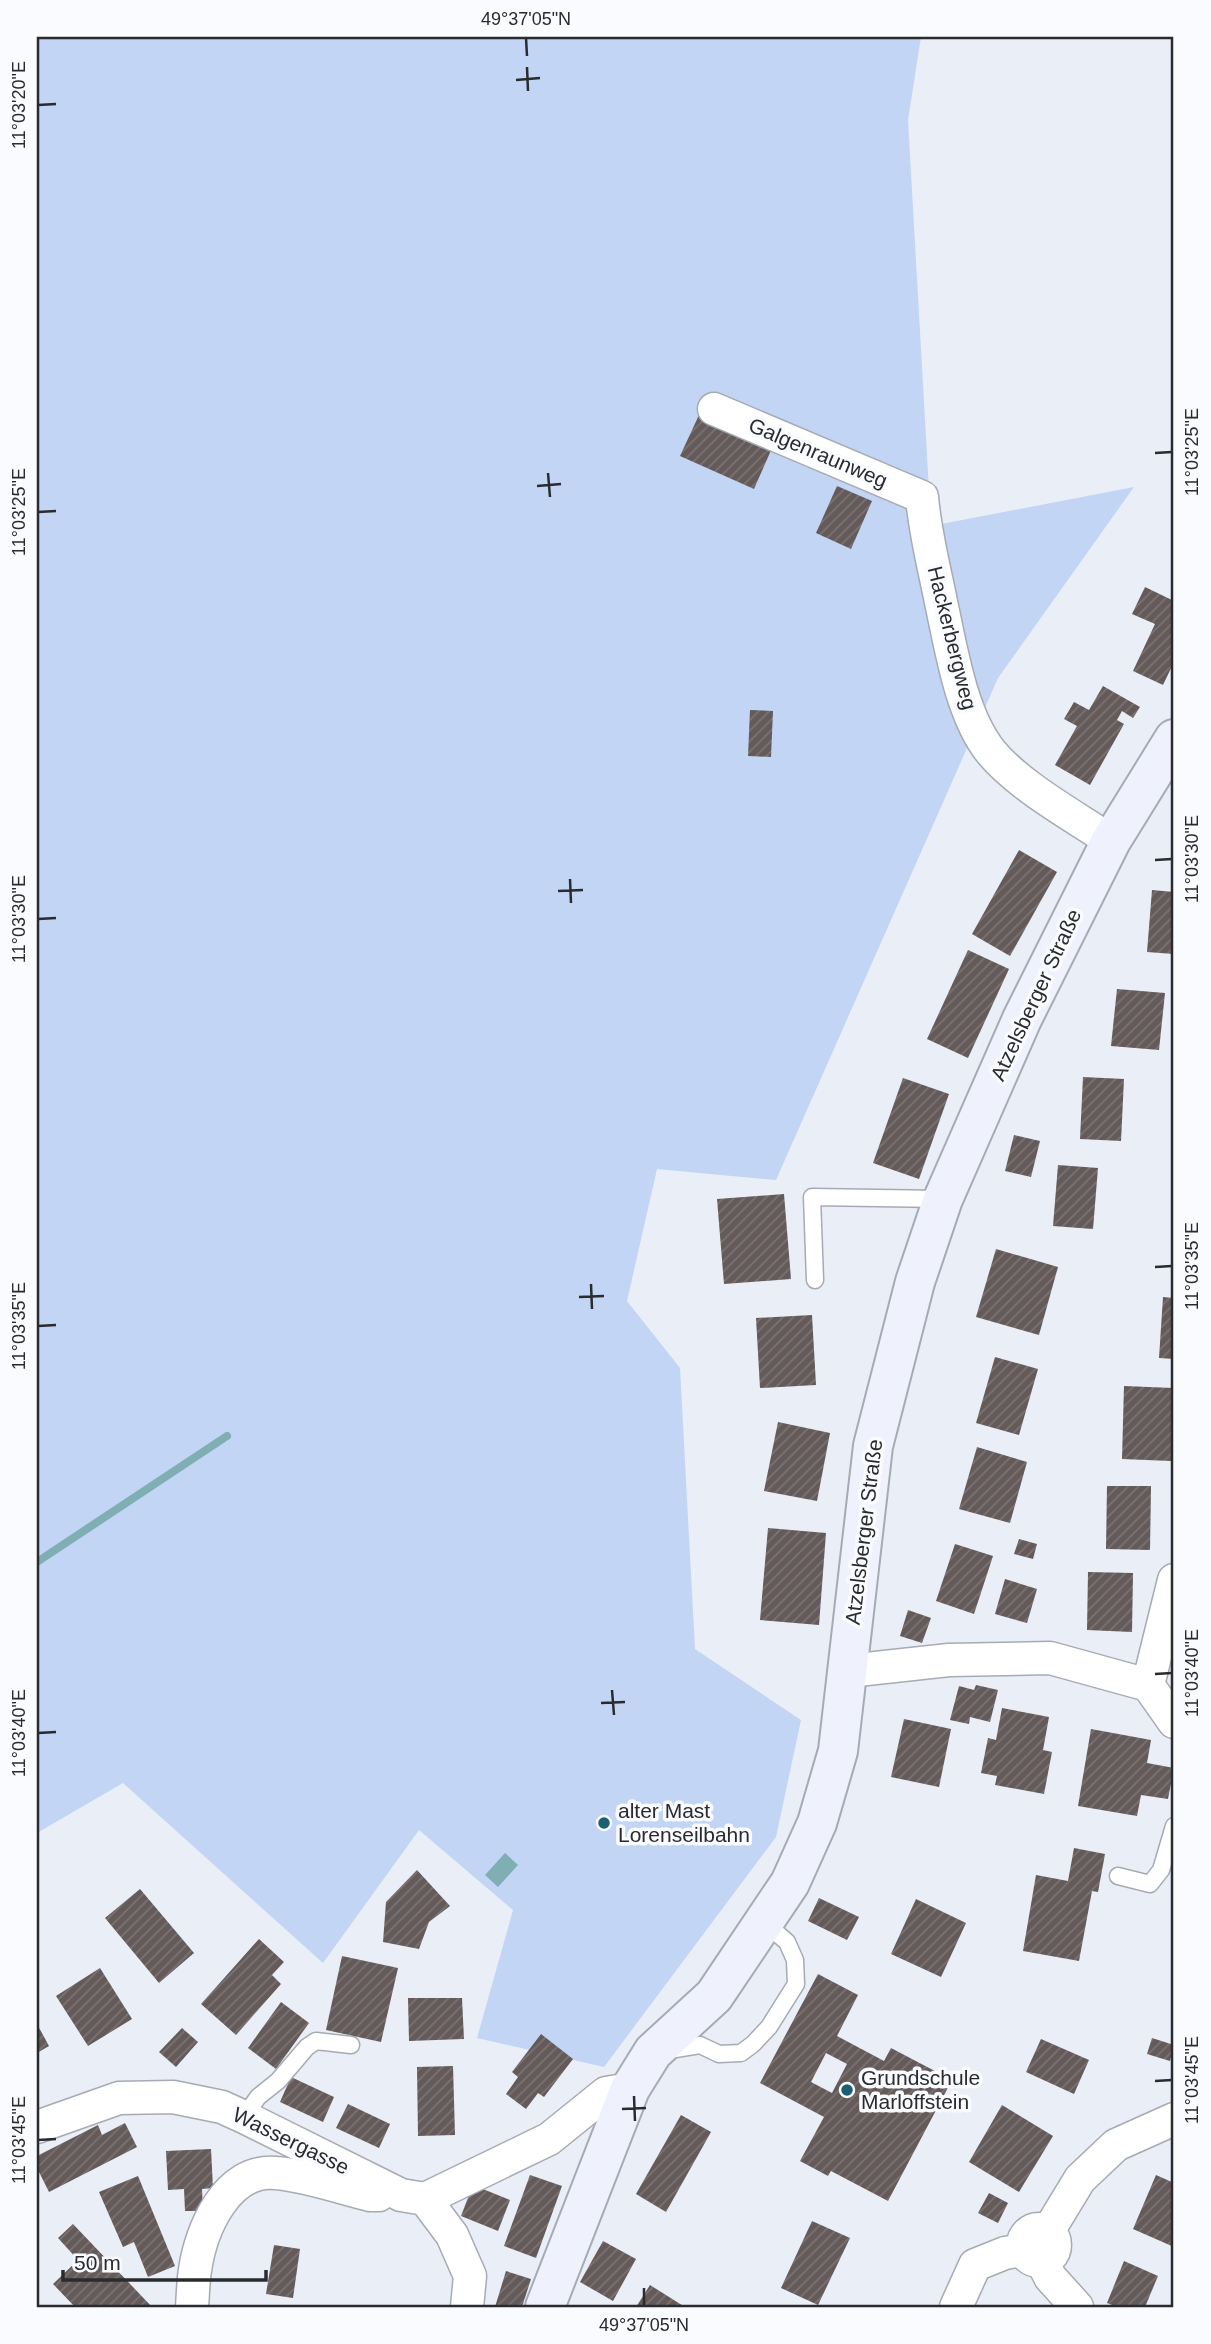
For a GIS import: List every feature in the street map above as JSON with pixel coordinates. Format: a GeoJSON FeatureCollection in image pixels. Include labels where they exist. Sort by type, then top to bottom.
{"type":"FeatureCollection","features":[{"type":"Feature","properties":{"kind":"street","name":"Galgenraunweg"},"geometry":{"type":"LineString","coordinates":[[714,409],[922,497]]}},
{"type":"Feature","properties":{"kind":"street","name":"Hackerbergweg"},"geometry":{"type":"LineString","coordinates":[[922,497],[924,523],[950,645],[967,705],[982,739],[992,754],[1019,777],[1111,841]]}},
{"type":"Feature","properties":{"kind":"street","name":"Atzelsberger Straße"},"geometry":{"type":"LineString","coordinates":[[545,2307],[630,2089],[653,2052],[714,1996],[790,1882],[817,1823],[838,1751],[873,1446],[915,1282],[943,1199],[1022,1019],[1111,841],[1174,739]]}},
{"type":"Feature","properties":{"kind":"street"},"geometry":{"type":"LineString","coordinates":[[1148,1685],[1174,1580]]}},
{"type":"Feature","properties":{"kind":"street"},"geometry":{"type":"LineString","coordinates":[[848,1671],[949,1660],[1050,1658],[1148,1685],[1174,1722]]}},
{"type":"Feature","properties":{"kind":"street"},"geometry":{"type":"LineString","coordinates":[[192,2307],[195,2269],[213,2216],[233,2186],[253,2174],[276,2172],[370,2195],[413,2197],[549,2139],[606,2094],[630,2089]]}},
{"type":"Feature","properties":{"kind":"street","name":"Wassergasse"},"geometry":{"type":"LineString","coordinates":[[37,2127],[119,2098],[173,2097],[222,2107],[413,2197],[452,2235],[470,2276],[467,2307]]}},
{"type":"Feature","properties":{"kind":"street"},"geometry":{"type":"LineString","coordinates":[[956,2307],[975,2265],[1005,2253],[1051,2256],[1055,2242],[1049,2230],[1080,2179],[1116,2145],[1174,2119]]}},
{"type":"Feature","properties":{"kind":"street"},"geometry":{"type":"LineString","coordinates":[[1032,2256],[1077,2307]]}},
{"type":"Feature","properties":{"kind":"lane"},"geometry":{"type":"LineString","coordinates":[[815,1280],[812,1197],[943,1199]]}},
{"type":"Feature","properties":{"kind":"lane"},"geometry":{"type":"LineString","coordinates":[[1118,1876],[1150,1884],[1161,1870],[1174,1826]]}},
{"type":"Feature","properties":{"kind":"lane"},"geometry":{"type":"LineString","coordinates":[[653,2052],[701,2045],[719,2054],[741,2053],[753,2045],[769,2027],[796,1984],[795,1960],[787,1942],[764,1922]]}},
{"type":"Feature","properties":{"kind":"lane"},"geometry":{"type":"LineString","coordinates":[[244,2117],[258,2096],[278,2081],[307,2047],[316,2041],[351,2045]]}},
{"type":"Feature","properties":{"kind":"shaded area"},"geometry":{"type":"Polygon","coordinates":[[[37,37],[921,37],[908,120],[931,526],[1134,487],[998,678],[776,1180],[657,1169],[627,1301],[680,1368],[695,1649],[801,1720],[776,1837],[604,2067],[477,2038],[513,1910],[419,1830],[323,1963],[123,1783],[37,1833],[37,37]]]}},
{"type":"Feature","properties":{"kind":"shaded area"},"geometry":{"type":"Polygon","coordinates":[[[505,1853],[518,1865],[498,1887],[485,1875],[505,1853]]]}},
{"type":"Feature","properties":{"kind":"building"},"geometry":{"type":"Polygon","coordinates":[[[699,415],[772,448],[754,489],[680,456],[699,415]]]}},
{"type":"Feature","properties":{"kind":"building"},"geometry":{"type":"Polygon","coordinates":[[[837,486],[872,501],[851,549],[816,533],[837,486]]]}},
{"type":"Feature","properties":{"kind":"building"},"geometry":{"type":"Polygon","coordinates":[[[1145,587],[1174,601],[1174,662],[1163,685],[1133,671],[1155,624],[1132,614],[1145,587]]]}},
{"type":"Feature","properties":{"kind":"building"},"geometry":{"type":"Polygon","coordinates":[[[1103,686],[1140,707],[1133,718],[1122,711],[1117,720],[1124,724],[1090,785],[1055,765],[1077,726],[1064,719],[1074,702],[1089,710],[1103,686]]]}},
{"type":"Feature","properties":{"kind":"building"},"geometry":{"type":"Polygon","coordinates":[[[750,710],[773,711],[771,757],[748,756],[750,710]]]}},
{"type":"Feature","properties":{"kind":"building"},"geometry":{"type":"Polygon","coordinates":[[[1019,850],[1057,872],[1010,956],[972,934],[1019,850]]]}},
{"type":"Feature","properties":{"kind":"building"},"geometry":{"type":"Polygon","coordinates":[[[1152,890],[1174,892],[1174,954],[1147,952],[1152,890]]]}},
{"type":"Feature","properties":{"kind":"building"},"geometry":{"type":"Polygon","coordinates":[[[968,950],[1009,969],[968,1058],[927,1039],[968,950]]]}},
{"type":"Feature","properties":{"kind":"building"},"geometry":{"type":"Polygon","coordinates":[[[1117,989],[1165,993],[1159,1050],[1111,1046],[1117,989]]]}},
{"type":"Feature","properties":{"kind":"building"},"geometry":{"type":"Polygon","coordinates":[[[1083,1077],[1124,1079],[1121,1141],[1080,1139],[1083,1077]]]}},
{"type":"Feature","properties":{"kind":"building"},"geometry":{"type":"Polygon","coordinates":[[[903,1078],[949,1094],[919,1179],[873,1163],[903,1078]]]}},
{"type":"Feature","properties":{"kind":"building"},"geometry":{"type":"Polygon","coordinates":[[[1014,1135],[1040,1141],[1031,1177],[1005,1171],[1014,1135]]]}},
{"type":"Feature","properties":{"kind":"building"},"geometry":{"type":"Polygon","coordinates":[[[1058,1165],[1098,1168],[1093,1229],[1053,1226],[1058,1165]]]}},
{"type":"Feature","properties":{"kind":"building"},"geometry":{"type":"Polygon","coordinates":[[[784,1194],[791,1279],[724,1284],[717,1199],[784,1194]]]}},
{"type":"Feature","properties":{"kind":"building"},"geometry":{"type":"Polygon","coordinates":[[[996,1249],[1058,1267],[1039,1335],[976,1317],[996,1249]]]}},
{"type":"Feature","properties":{"kind":"building"},"geometry":{"type":"Polygon","coordinates":[[[1163,1297],[1174,1298],[1174,1359],[1159,1358],[1163,1297]]]}},
{"type":"Feature","properties":{"kind":"building"},"geometry":{"type":"Polygon","coordinates":[[[812,1315],[816,1385],[760,1388],[756,1318],[812,1315]]]}},
{"type":"Feature","properties":{"kind":"building"},"geometry":{"type":"Polygon","coordinates":[[[995,1357],[1038,1369],[1019,1435],[976,1423],[995,1357]]]}},
{"type":"Feature","properties":{"kind":"building"},"geometry":{"type":"Polygon","coordinates":[[[1124,1386],[1173,1388],[1171,1461],[1122,1459],[1124,1386]]]}},
{"type":"Feature","properties":{"kind":"building"},"geometry":{"type":"Polygon","coordinates":[[[778,1422],[830,1433],[817,1501],[764,1491],[778,1422]]]}},
{"type":"Feature","properties":{"kind":"building"},"geometry":{"type":"Polygon","coordinates":[[[977,1447],[1027,1462],[1010,1523],[959,1509],[977,1447]]]}},
{"type":"Feature","properties":{"kind":"building"},"geometry":{"type":"Polygon","coordinates":[[[1107,1486],[1151,1486],[1150,1550],[1106,1549],[1107,1486]]]}},
{"type":"Feature","properties":{"kind":"building"},"geometry":{"type":"Polygon","coordinates":[[[768,1528],[826,1533],[819,1625],[760,1620],[768,1528]]]}},
{"type":"Feature","properties":{"kind":"building"},"geometry":{"type":"Polygon","coordinates":[[[1019,1539],[1037,1544],[1033,1559],[1014,1554],[1019,1539]]]}},
{"type":"Feature","properties":{"kind":"building"},"geometry":{"type":"Polygon","coordinates":[[[955,1544],[993,1556],[974,1614],[936,1601],[955,1544]]]}},
{"type":"Feature","properties":{"kind":"building"},"geometry":{"type":"Polygon","coordinates":[[[1088,1572],[1133,1573],[1132,1632],[1087,1630],[1088,1572]]]}},
{"type":"Feature","properties":{"kind":"building"},"geometry":{"type":"Polygon","coordinates":[[[1005,1579],[1037,1589],[1027,1623],[995,1614],[1005,1579]]]}},
{"type":"Feature","properties":{"kind":"building"},"geometry":{"type":"Polygon","coordinates":[[[908,1610],[931,1618],[922,1643],[900,1636],[908,1610]]]}},
{"type":"Feature","properties":{"kind":"building"},"geometry":{"type":"Polygon","coordinates":[[[976,1685],[998,1690],[990,1722],[970,1717],[969,1724],[950,1720],[959,1686],[974,1690],[976,1685]]]}},
{"type":"Feature","properties":{"kind":"building"},"geometry":{"type":"Polygon","coordinates":[[[1002,1708],[1049,1717],[1043,1750],[1052,1752],[1044,1794],[995,1785],[997,1776],[981,1773],[988,1738],[996,1740],[1002,1708]]]}},
{"type":"Feature","properties":{"kind":"building"},"geometry":{"type":"Polygon","coordinates":[[[904,1719],[951,1729],[939,1787],[891,1777],[904,1719]]]}},
{"type":"Feature","properties":{"kind":"building"},"geometry":{"type":"Polygon","coordinates":[[[1091,1729],[1151,1740],[1147,1763],[1174,1768],[1168,1799],[1141,1795],[1137,1816],[1078,1806],[1091,1729]]]}},
{"type":"Feature","properties":{"kind":"building"},"geometry":{"type":"Polygon","coordinates":[[[1074,1848],[1105,1854],[1098,1892],[1092,1891],[1079,1961],[1023,1951],[1036,1875],[1068,1881],[1074,1848]]]}},
{"type":"Feature","properties":{"kind":"building"},"geometry":{"type":"Polygon","coordinates":[[[417,1870],[450,1906],[429,1922],[419,1949],[383,1942],[386,1902],[417,1870]]]}},
{"type":"Feature","properties":{"kind":"building"},"geometry":{"type":"Polygon","coordinates":[[[140,1889],[194,1953],[159,1983],[105,1918],[140,1889]]]}},
{"type":"Feature","properties":{"kind":"building"},"geometry":{"type":"Polygon","coordinates":[[[819,1898],[859,1917],[847,1940],[808,1921],[819,1898]]]}},
{"type":"Feature","properties":{"kind":"building"},"geometry":{"type":"Polygon","coordinates":[[[916,1899],[966,1923],[941,1977],[891,1954],[916,1899]]]}},
{"type":"Feature","properties":{"kind":"building"},"geometry":{"type":"Polygon","coordinates":[[[259,1939],[284,1962],[272,1975],[281,1984],[236,2035],[201,2004],[259,1939]]]}},
{"type":"Feature","properties":{"kind":"building"},"geometry":{"type":"Polygon","coordinates":[[[342,1956],[398,1968],[381,2042],[326,2030],[342,1956]]]}},
{"type":"Feature","properties":{"kind":"building"},"geometry":{"type":"Polygon","coordinates":[[[100,1968],[132,2019],[88,2046],[56,1996],[100,1968]]]}},
{"type":"Feature","properties":{"kind":"building"},"geometry":{"type":"Polygon","coordinates":[[[818,1974],[858,1995],[837,2036],[884,2061],[891,2048],[952,2080],[888,2201],[831,2171],[828,2176],[800,2161],[824,2117],[760,2083],[818,1974]],[[826,2053],[811,2082],[832,2093],[847,2064],[826,2053]]]}},
{"type":"Feature","properties":{"kind":"building"},"geometry":{"type":"Polygon","coordinates":[[[408,1998],[462,1998],[464,2039],[409,2041],[408,1998]]]}},
{"type":"Feature","properties":{"kind":"building"},"geometry":{"type":"Polygon","coordinates":[[[281,2002],[309,2023],[276,2069],[248,2048],[281,2002]]]}},
{"type":"Feature","properties":{"kind":"building"},"geometry":{"type":"Polygon","coordinates":[[[37,2024],[49,2046],[37,2053],[37,2024]]]}},
{"type":"Feature","properties":{"kind":"building"},"geometry":{"type":"Polygon","coordinates":[[[182,2028],[198,2042],[176,2067],[159,2052],[182,2028]]]}},
{"type":"Feature","properties":{"kind":"building"},"geometry":{"type":"Polygon","coordinates":[[[541,2034],[573,2059],[544,2097],[538,2093],[526,2109],[506,2094],[518,2077],[512,2072],[541,2034]]]}},
{"type":"Feature","properties":{"kind":"building"},"geometry":{"type":"Polygon","coordinates":[[[1152,2038],[1174,2045],[1170,2061],[1147,2054],[1152,2038]]]}},
{"type":"Feature","properties":{"kind":"building"},"geometry":{"type":"Polygon","coordinates":[[[1041,2039],[1089,2060],[1074,2094],[1026,2072],[1041,2039]]]}},
{"type":"Feature","properties":{"kind":"building"},"geometry":{"type":"Polygon","coordinates":[[[453,2066],[455,2135],[418,2136],[417,2067],[453,2066]]]}},
{"type":"Feature","properties":{"kind":"building"},"geometry":{"type":"Polygon","coordinates":[[[291,2077],[334,2097],[323,2122],[280,2102],[291,2077]]]}},
{"type":"Feature","properties":{"kind":"building"},"geometry":{"type":"Polygon","coordinates":[[[348,2104],[390,2124],[379,2148],[336,2128],[348,2104]]]}},
{"type":"Feature","properties":{"kind":"building"},"geometry":{"type":"Polygon","coordinates":[[[1002,2105],[1053,2136],[1019,2192],[969,2162],[1002,2105]]]}},
{"type":"Feature","properties":{"kind":"building"},"geometry":{"type":"Polygon","coordinates":[[[681,2115],[711,2132],[666,2212],[636,2194],[681,2115]]]}},
{"type":"Feature","properties":{"kind":"building"},"geometry":{"type":"Polygon","coordinates":[[[125,2123],[137,2147],[49,2192],[37,2168],[37,2156],[98,2125],[102,2135],[125,2123]]]}},
{"type":"Feature","properties":{"kind":"building"},"geometry":{"type":"Polygon","coordinates":[[[211,2149],[213,2188],[202,2189],[203,2211],[185,2211],[184,2189],[168,2190],[166,2151],[211,2149]]]}},
{"type":"Feature","properties":{"kind":"building"},"geometry":{"type":"Polygon","coordinates":[[[530,2175],[562,2186],[536,2258],[504,2246],[530,2175]]]}},
{"type":"Feature","properties":{"kind":"building"},"geometry":{"type":"Polygon","coordinates":[[[1156,2175],[1174,2183],[1174,2247],[1133,2229],[1156,2175]]]}},
{"type":"Feature","properties":{"kind":"building"},"geometry":{"type":"Polygon","coordinates":[[[138,2176],[175,2266],[148,2277],[134,2242],[123,2247],[99,2192],[138,2176]]]}},
{"type":"Feature","properties":{"kind":"building"},"geometry":{"type":"Polygon","coordinates":[[[473,2185],[510,2200],[498,2231],[461,2216],[473,2185]]]}},
{"type":"Feature","properties":{"kind":"building"},"geometry":{"type":"Polygon","coordinates":[[[989,2193],[1008,2203],[998,2223],[978,2213],[989,2193]]]}},
{"type":"Feature","properties":{"kind":"building"},"geometry":{"type":"Polygon","coordinates":[[[812,2221],[850,2238],[818,2305],[781,2288],[812,2221]]]}},
{"type":"Feature","properties":{"kind":"building"},"geometry":{"type":"Polygon","coordinates":[[[73,2224],[152,2307],[75,2307],[53,2284],[78,2260],[58,2238],[73,2224]]]}},
{"type":"Feature","properties":{"kind":"building"},"geometry":{"type":"Polygon","coordinates":[[[603,2241],[636,2259],[613,2301],[580,2282],[603,2241]]]}},
{"type":"Feature","properties":{"kind":"building"},"geometry":{"type":"Polygon","coordinates":[[[274,2245],[300,2249],[293,2298],[266,2294],[274,2245]]]}},
{"type":"Feature","properties":{"kind":"building"},"geometry":{"type":"Polygon","coordinates":[[[1124,2261],[1158,2276],[1145,2307],[1117,2307],[1107,2303],[1124,2261]]]}},
{"type":"Feature","properties":{"kind":"building"},"geometry":{"type":"Polygon","coordinates":[[[506,2271],[531,2279],[522,2307],[495,2307],[506,2271]]]}},
{"type":"Feature","properties":{"kind":"building"},"geometry":{"type":"Polygon","coordinates":[[[650,2285],[685,2307],[636,2307],[650,2285]]]}},
{"type":"Feature","properties":{"kind":"waterway"},"geometry":{"type":"LineString","coordinates":[[37,1562],[227,1436]]}},
{"type":"Feature","properties":{"kind":"place","name":"alter Mast Lorenseilbahn"},"geometry":{"type":"Point","coordinates":[604,1823]}},
{"type":"Feature","properties":{"kind":"place","name":"Grundschule Marloffstein"},"geometry":{"type":"Point","coordinates":[847,2090]}}]}
